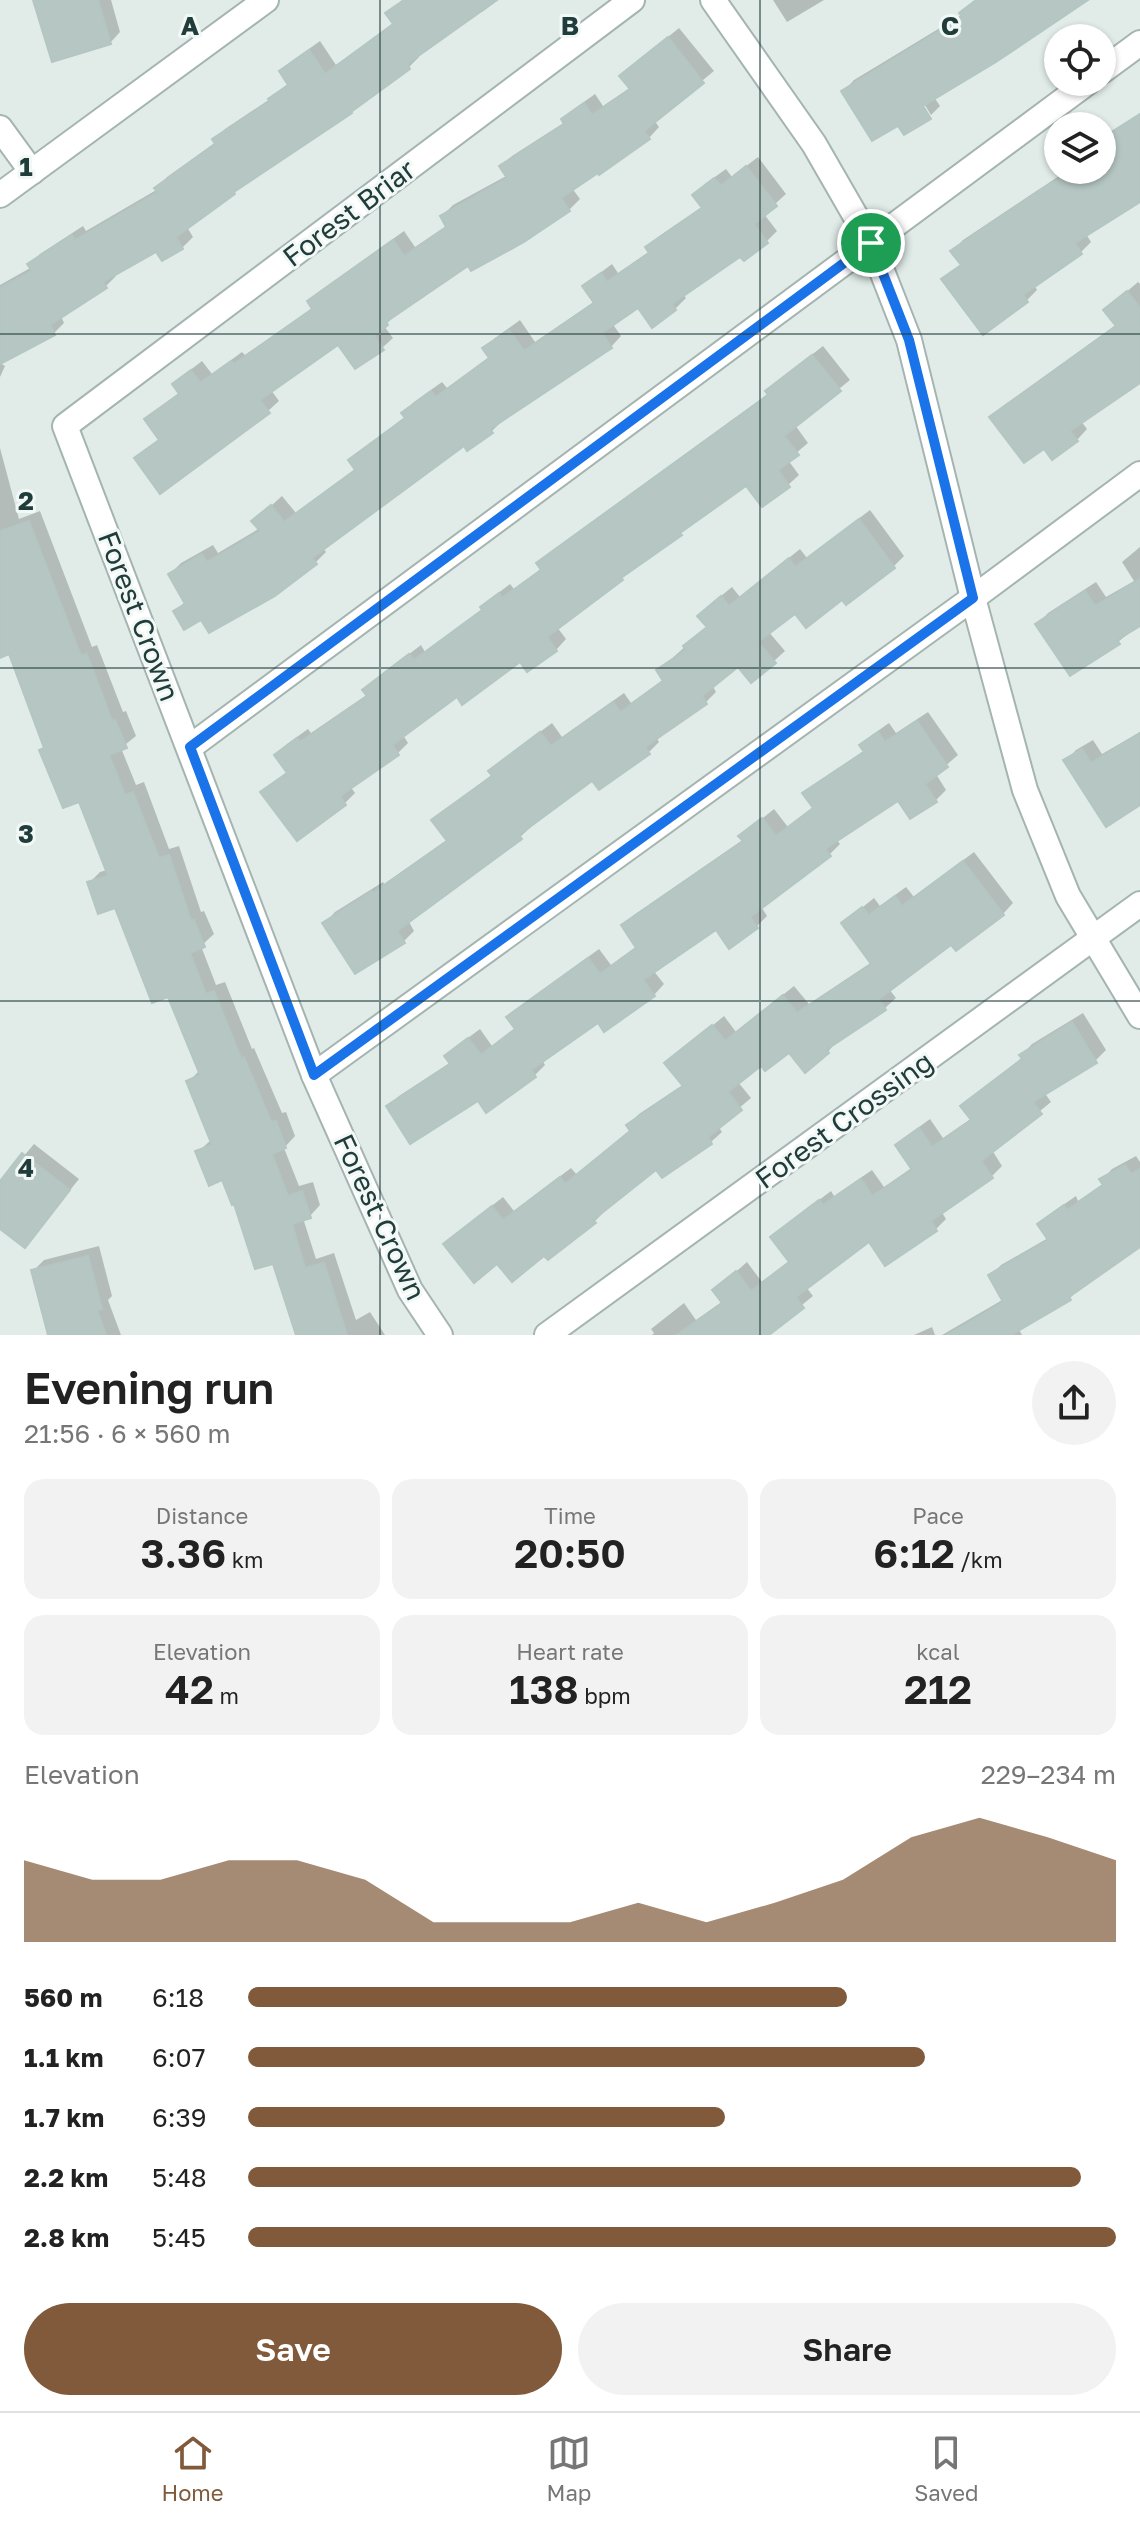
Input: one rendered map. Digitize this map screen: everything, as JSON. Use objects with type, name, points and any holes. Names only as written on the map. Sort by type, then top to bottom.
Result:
[{"type":"street","points":[[0,195],[266,0]]},
{"type":"street","name":"Forest Briar","points":[[65,426],[632,0]]},
{"type":"street","points":[[713,0],[814,144],[871,243],[909,340],[973,598],[1025,790],[1068,896],[1140,1016]]},
{"type":"street","points":[[1116,61],[1140,43]]},
{"type":"street","points":[[190,747],[1069,96]]},
{"type":"street","points":[[0,128],[32,172]]},
{"type":"street","name":"Forest Crown","points":[[65,426],[314,1075],[410,1290],[440,1335]]},
{"type":"street","points":[[314,1075],[1140,474]]},
{"type":"street","name":"Forest Crossing","points":[[547,1335],[1140,904]]},
{"type":"building","points":[[33,0],[98,0],[111,44],[52,62]]},
{"type":"building","points":[[404,0],[497,0],[407,64],[410,69],[352,113],[234,192],[176,237],[183,249],[162,261],[156,252],[103,282],[107,288],[50,325],[55,335],[0,364],[0,288],[32,271],[27,264],[72,235],[75,240],[158,192],[154,188],[215,144],[212,139],[270,101],[268,99],[288,85],[279,71],[309,50],[325,74],[393,24],[385,13]]},
{"type":"building","points":[[976,0],[1088,0],[1052,24],[1044,24],[1044,30],[923,106],[931,119],[904,135],[898,126],[872,141],[841,91],[962,17],[959,13]]},
{"type":"building","points":[[668,37],[704,83],[644,131],[650,139],[561,198],[570,211],[524,242],[471,271],[468,266],[386,322],[388,325],[374,336],[384,350],[355,369],[338,345],[260,400],[270,413],[160,494],[134,458],[159,440],[144,419],[179,394],[172,384],[191,370],[200,383],[231,361],[234,364],[312,309],[307,301],[393,240],[404,256],[446,227],[440,216],[507,178],[499,166],[564,124],[561,119],[584,103],[592,115],[630,89],[619,76]]},
{"type":"building","points":[[1140,114],[1140,202],[1075,243],[1082,254],[1023,295],[1028,302],[983,335],[941,279],[961,265],[950,251],[1050,184],[1116,184],[1116,129]]},
{"type":"building","points":[[746,166],[777,206],[754,224],[768,243],[744,261],[740,257],[672,304],[676,310],[652,328],[638,308],[602,333],[612,348],[490,429],[493,433],[467,451],[464,446],[312,558],[317,564],[275,596],[209,633],[201,620],[184,630],[173,611],[185,604],[168,574],[202,554],[207,562],[260,531],[251,521],[271,505],[284,522],[355,470],[348,460],[405,418],[401,413],[431,391],[436,397],[489,358],[482,348],[509,330],[524,351],[594,303],[582,286],[601,273],[607,282],[649,253],[645,247],[702,208],[692,195],[714,178],[721,186]]},
{"type":"building","points":[[1127,291],[1140,308],[1140,383],[1070,431],[1078,441],[1052,460],[1044,449],[1024,463],[989,417],[1116,326],[1103,310]]},
{"type":"building","points":[[812,355],[841,391],[784,436],[799,455],[778,470],[790,487],[762,507],[746,486],[680,533],[682,535],[621,578],[623,580],[547,637],[557,651],[527,672],[520,662],[462,705],[457,697],[392,745],[399,755],[340,796],[346,805],[297,841],[260,792],[287,773],[274,755],[297,738],[300,742],[367,696],[362,690],[409,654],[414,660],[482,610],[480,607],[499,593],[502,598],[541,570],[536,563],[768,395],[765,391]]},
{"type":"building","points":[[859,519],[895,568],[846,605],[842,600],[806,628],[795,614],[758,642],[776,663],[751,683],[738,667],[702,696],[707,704],[645,747],[650,754],[599,790],[592,781],[519,835],[522,839],[397,931],[405,943],[355,974],[322,923],[373,893],[447,841],[431,820],[492,776],[488,771],[540,732],[551,746],[613,702],[620,712],[663,681],[656,670],[686,650],[683,646],[707,627],[697,616],[721,596],[729,606],[789,558],[795,567]]},
{"type":"building","points":[[29,521],[81,656],[87,654],[112,721],[115,720],[127,748],[109,755],[125,795],[133,792],[159,858],[169,855],[191,921],[194,920],[205,947],[190,953],[206,994],[214,991],[271,1122],[276,1121],[286,1148],[272,1154],[288,1196],[302,1191],[311,1218],[292,1224],[305,1268],[324,1263],[347,1335],[296,1335],[273,1264],[255,1269],[234,1204],[222,1180],[209,1186],[195,1151],[212,1145],[186,1081],[200,1075],[168,997],[152,1003],[115,908],[98,914],[87,882],[108,876],[79,802],[63,808],[39,750],[44,748],[9,654],[0,658],[0,531]]},
{"type":"building","points":[[1140,579],[1140,626],[1117,640],[1120,644],[1070,676],[1035,624],[1085,591],[1095,606]]},
{"type":"building","points":[[917,721],[948,767],[925,784],[937,802],[910,819],[898,801],[825,849],[831,856],[750,917],[758,928],[729,949],[716,930],[643,980],[655,996],[604,1032],[598,1023],[531,1070],[536,1077],[486,1113],[478,1101],[410,1144],[386,1106],[450,1064],[444,1056],[468,1038],[481,1055],[515,1029],[506,1017],[588,958],[600,974],[636,948],[621,925],[743,841],[738,836],[762,818],[776,836],[813,808],[802,793],[864,752],[859,745],[878,732],[885,742]]},
{"type":"building","points":[[1140,733],[1140,805],[1106,827],[1063,760],[1082,749],[1091,763]]},
{"type":"building","points":[[963,861],[1004,915],[956,951],[951,945],[879,999],[886,1010],[826,1050],[829,1053],[805,1073],[789,1053],[765,1071],[761,1066],[728,1092],[742,1110],[708,1137],[712,1144],[662,1178],[656,1170],[548,1260],[544,1256],[512,1282],[497,1264],[474,1283],[443,1244],[492,1206],[503,1220],[560,1177],[565,1184],[630,1131],[626,1125],[683,1086],[664,1063],[712,1025],[725,1041],[783,995],[797,1013],[871,964],[841,923],[862,907],[869,915],[895,896],[902,906]]},
{"type":"building","points":[[1072,1022],[1097,1063],[1033,1102],[1042,1114],[981,1161],[993,1178],[931,1221],[937,1231],[885,1266],[869,1242],[796,1297],[804,1308],[769,1335],[677,1335],[722,1303],[712,1290],[736,1271],[751,1291],[789,1262],[770,1237],[819,1200],[823,1205],[861,1179],[872,1196],[912,1170],[895,1145],[919,1128],[932,1147],[971,1120],[960,1106],[1022,1059],[1019,1055]]},
{"type":"building","points":[[22,1153],[70,1190],[25,1248],[0,1229],[0,1181]]},
{"type":"building","points":[[1125,1165],[1131,1174],[1140,1169],[1140,1247],[1069,1297],[1071,1300],[1011,1335],[947,1335],[1003,1302],[988,1275],[1048,1240],[1037,1224],[1064,1205],[1067,1210],[1103,1185],[1099,1179]]},
{"type":"building","points":[[88,1256],[102,1309],[97,1310],[106,1335],[48,1335],[31,1270]]},
{"type":"route","points":[[871,243],[909,340],[973,598],[314,1075],[190,747],[871,243]]}]
